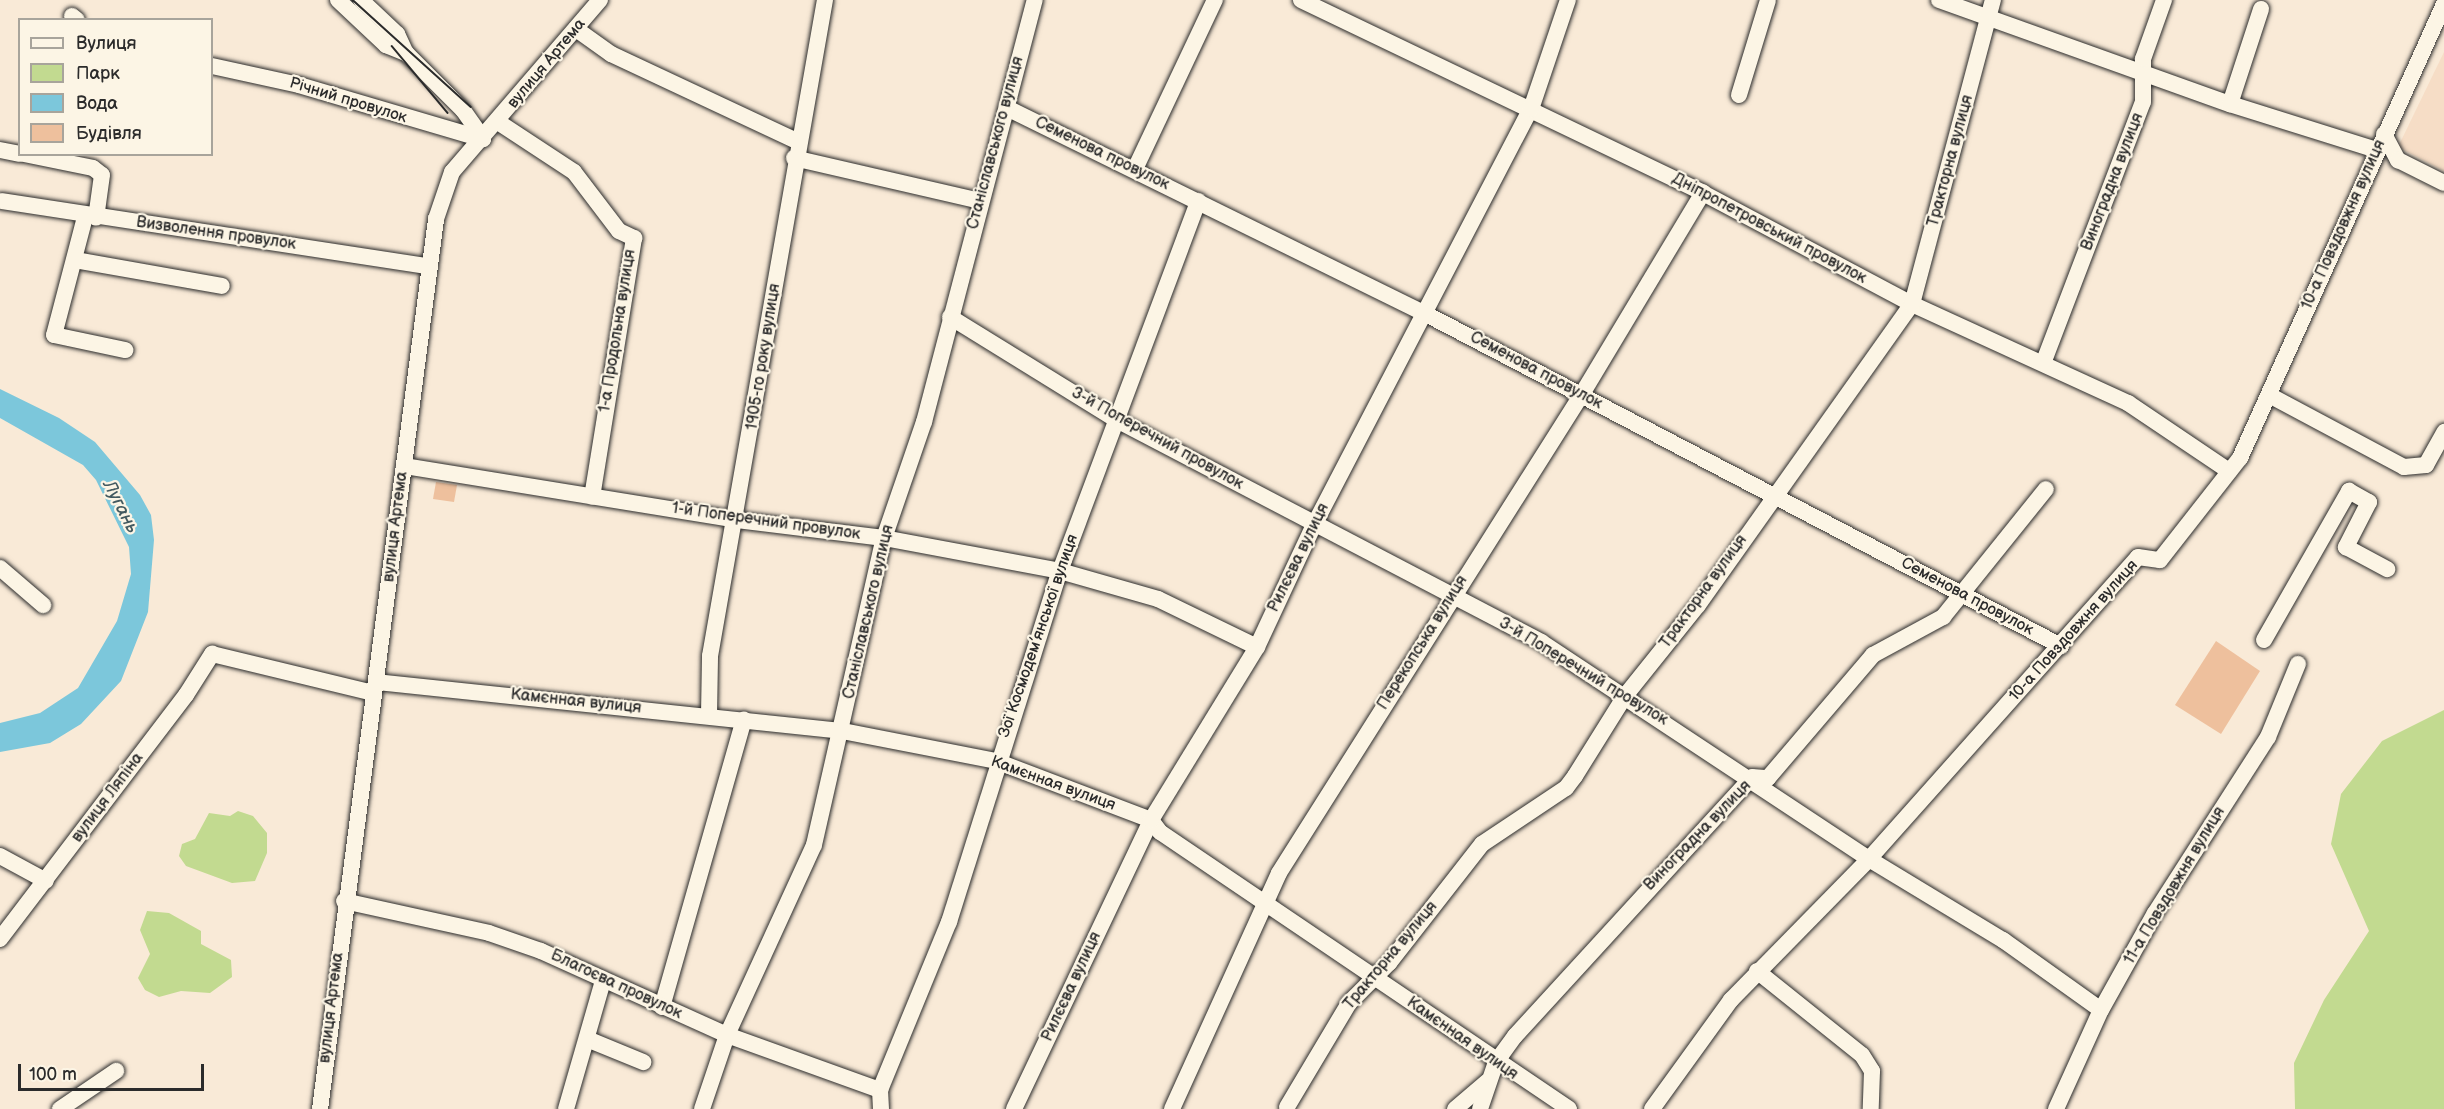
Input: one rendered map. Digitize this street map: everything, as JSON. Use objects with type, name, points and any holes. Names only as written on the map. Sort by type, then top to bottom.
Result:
[{"type":"street","points":[[338,0],[386,45],[406,53]]},
{"type":"street","points":[[361,0],[397,34],[406,53],[463,110],[483,139]]},
{"type":"street","name":"вулиця Артема","points":[[320,1109],[344,901],[436,219],[452,172],[498,122],[600,0]]},
{"type":"street","name":"1905-го року вулиця","points":[[709,715],[710,656],[737,520],[789,216],[796,150],[825,0]]},
{"type":"street","name":"Станіславського вулиця","points":[[702,1109],[727,1035],[814,845],[842,731],[884,538],[924,422],[980,201],[1035,0]]},
{"type":"street","points":[[1135,169],[1215,0]]},
{"type":"street","name":"Дніпропетровський провулок","points":[[1301,0],[1703,193],[1912,304],[2044,362],[2128,403],[2229,471]]},
{"type":"street","name":"Рилєєва вулиця","points":[[1014,1109],[1151,820],[1257,647],[1314,525],[1531,109],[1568,0]]},
{"type":"street","points":[[1739,95],[1768,0]]},
{"type":"street","points":[[1939,0],[1992,8],[2230,104],[2380,142],[2398,160],[2444,183]]},
{"type":"street","name":"Виноградна вулиця","points":[[2044,362],[2144,102],[2143,59],[2164,0]]},
{"type":"street","name":"10-а Повздовжня вулиця","points":[[1652,1109],[1757,971],[1869,859],[2138,557],[2160,560],[2240,458],[2380,142],[2444,4]]},
{"type":"street","name":"Тракторна вулиця","points":[[1287,1107],[1349,1003],[1375,979],[1482,844],[1566,788],[1625,696],[1698,605],[1771,498],[1859,385],[1912,304],[1992,8]]},
{"type":"street","points":[[2230,104],[2260,9]]},
{"type":"street","points":[[576,29],[611,54],[796,150],[980,201]]},
{"type":"street","name":"Річний провулок","points":[[213,66],[299,85],[483,139]]},
{"type":"street","name":"Семенова провулок","points":[[1006,108],[1135,169],[1424,313],[1582,394],[1771,498],[2061,646]]},
{"type":"street","name":"1-а Продольна вулиця","points":[[498,122],[574,172],[619,231],[634,238],[592,497]]},
{"type":"street","points":[[0,150],[18,154]]},
{"type":"street","points":[[34,156],[93,168],[102,175],[54,335],[125,350]]},
{"type":"street","name":"Перекопська вулиця","points":[[1172,1109],[1279,873],[1582,394],[1703,193]]},
{"type":"street","name":"Визволення провулок","points":[[2,201],[91,217],[429,266]]},
{"type":"street","name":"Зої Космодем’янської вулиця","points":[[881,1109],[880,1090],[949,922],[996,761],[1060,571],[1115,418],[1152,332],[1198,201]]},
{"type":"street","points":[[75,260],[222,286]]},
{"type":"street","name":"3-й Поперечний провулок","points":[[950,317],[1115,418],[1314,525],[1541,642],[1752,777],[1869,859],[2003,940],[2101,1010]]},
{"type":"street","points":[[2269,395],[2404,467],[2426,465],[2444,432]]},
{"type":"street","name":"1-й Поперечний провулок","points":[[404,466],[737,520],[884,538],[1060,571],[1158,599],[1257,647]]},
{"type":"street","name":"Виноградна вулиця","points":[[1480,1109],[1496,1062],[1572,972],[1752,777],[1768,778],[1873,655],[1922,631],[1964,596],[2046,489]]},
{"type":"street","points":[[2264,640],[2349,491],[2369,502],[2346,547],[2387,569]]},
{"type":"street","points":[[0,568],[43,605]]},
{"type":"street","name":"Камєнная вулиця","points":[[212,654],[372,689],[744,719],[842,731],[996,761],[1151,820],[1160,832],[1496,1062],[1569,1109]]},
{"type":"street","name":"вулиця Ляпіна","points":[[0,939],[46,881],[212,654]]},
{"type":"street","name":"11-а Повздовжня вулиця","points":[[2056,1109],[2101,1010],[2156,914],[2268,737],[2298,664]]},
{"type":"street","points":[[662,1007],[744,719]]},
{"type":"street","points":[[0,856],[46,881]]},
{"type":"street","name":"Благоєва провулок","points":[[344,901],[489,933],[541,951],[603,981],[727,1035],[880,1090]]},
{"type":"street","points":[[1757,971],[1862,1055],[1872,1071],[1871,1109]]},
{"type":"street","points":[[566,1109],[603,981]]},
{"type":"street","points":[[587,1039],[643,1062]]},
{"type":"street","points":[[60,1109],[116,1071]]},
{"type":"street","points":[[1455,1109],[1491,1078]]},
{"type":"shaded area","points":[[2444,52],[2444,171],[2398,147]]},
{"type":"green space","points":[[2444,710],[2444,1109],[2295,1109],[2294,1063],[2324,1000],[2369,931],[2331,844],[2341,794],[2382,741]]},
{"type":"green space","points":[[238,811],[253,816],[267,833],[267,853],[255,881],[232,883],[186,866],[179,856],[182,844],[195,839],[209,813],[230,816]]},
{"type":"green space","points":[[147,911],[169,913],[201,931],[201,944],[231,960],[232,977],[210,993],[181,991],[159,997],[145,990],[138,978],[150,954],[140,930]]},
{"type":"water","name":"Лугань","points":[[0,389],[59,418],[95,442],[140,495],[151,515],[154,540],[148,612],[121,681],[81,724],[50,743],[0,752],[0,723],[40,713],[78,688],[117,621],[131,574],[129,547],[96,480],[83,465],[0,418]]},
{"type":"building","points":[[436,482],[457,485],[454,502],[433,499]]},
{"type":"building","points":[[2216,641],[2260,671],[2221,734],[2175,705]]},
{"type":"tram line","points":[[353,0],[471,107]]},
{"type":"tram line","points":[[392,46],[448,113]]}]
